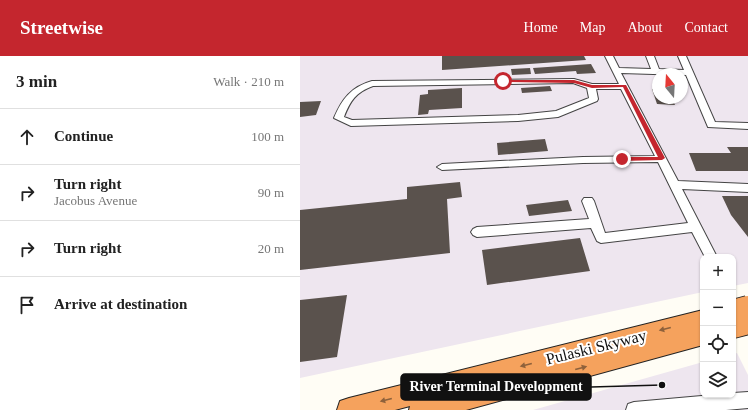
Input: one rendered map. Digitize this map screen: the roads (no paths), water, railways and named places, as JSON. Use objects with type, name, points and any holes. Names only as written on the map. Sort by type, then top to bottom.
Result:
[{"type":"highway","points":[[736,310],[748,308]]},
{"type":"highway","name":"Pulaski Skyway","points":[[349,410],[700,320]]},
{"type":"highway","points":[[736,326],[748,323]]},
{"type":"highway","name":"Pulaski Skyway","points":[[421,410],[700,336]]},
{"type":"street","points":[[610,56],[710,254]]},
{"type":"street","points":[[650,56],[654,68]]},
{"type":"street","points":[[682,56],[712,125],[748,126]]},
{"type":"street","points":[[617,70],[652,72]]},
{"type":"street","points":[[592,87],[594,100],[558,114],[518,118],[351,123],[339,118],[347,98],[357,89],[372,84],[574,81],[592,87],[624,86]]},
{"type":"street","points":[[442,167],[583,160],[662,158]]},
{"type":"street","points":[[675,185],[748,188]]},
{"type":"street","points":[[588,201],[601,238],[696,227]]},
{"type":"street","points":[[477,232],[596,223]]},
{"type":"street","points":[[736,308],[748,334]]},
{"type":"street","points":[[634,410],[745,403]]},
{"type":"place","name":"River Terminal Development","points":[[662,385]]}]
